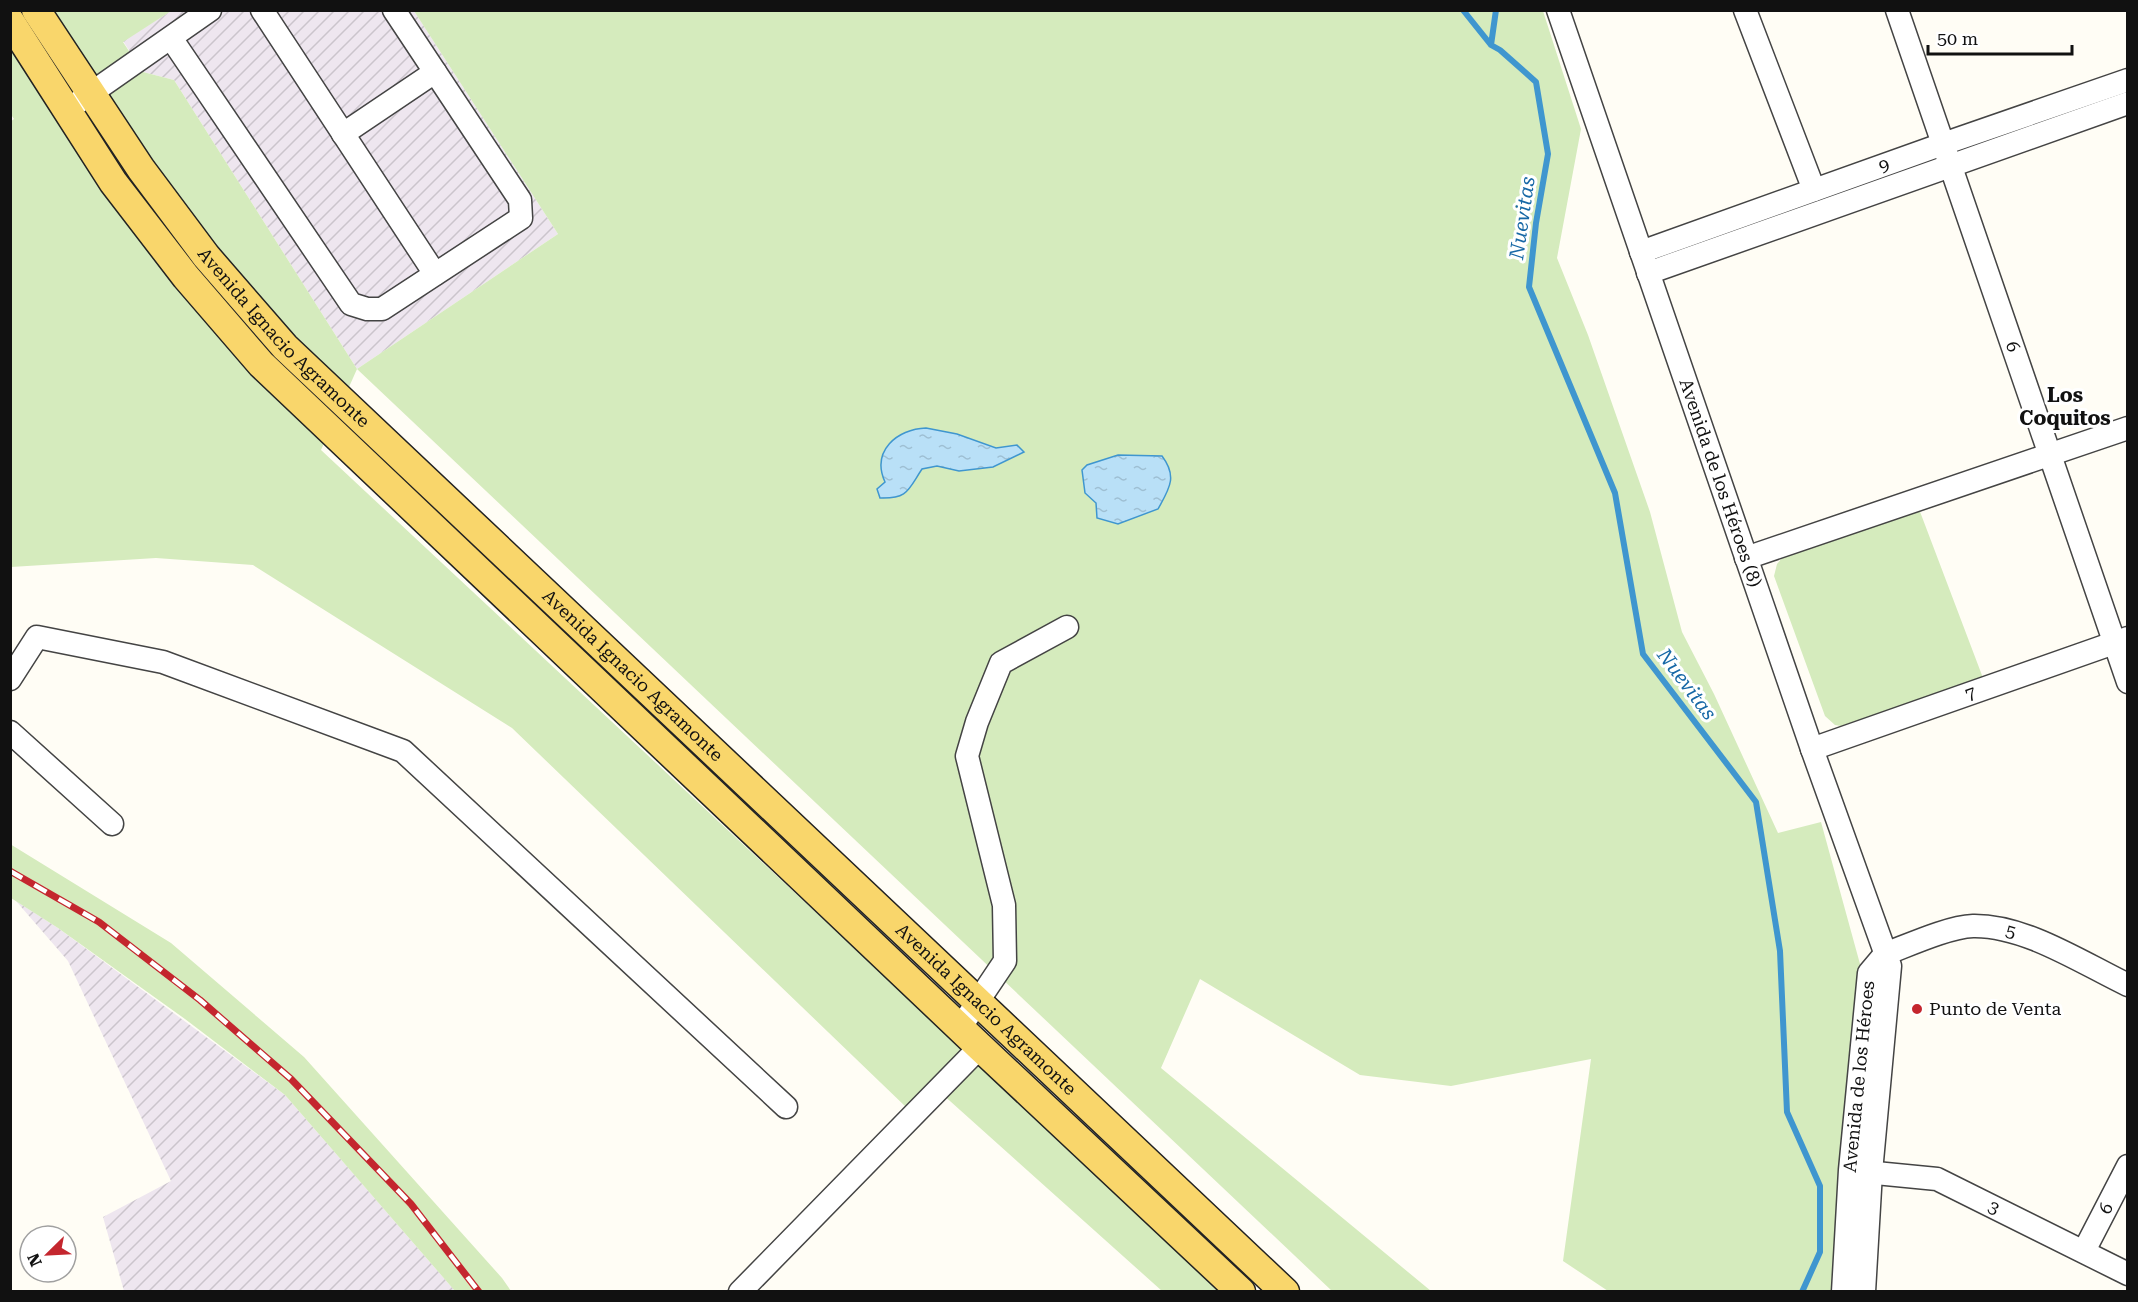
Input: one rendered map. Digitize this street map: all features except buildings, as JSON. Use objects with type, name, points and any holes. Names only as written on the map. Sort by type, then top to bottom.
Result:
[{"type":"main road","name":"Avenida Ignacio Agramonte","points":[[36,10],[141,169],[206,256],[285,347],[1285,1292]]},
{"type":"main road","name":"Avenida Ignacio Agramonte","points":[[10,21],[113,182],[186,277],[261,364],[1241,1292]]},
{"type":"street","points":[[67,110],[210,10]]},
{"type":"street","points":[[262,10],[435,274]]},
{"type":"street","points":[[171,38],[351,304],[367,309],[382,309],[521,218],[522,212],[520,200],[394,10]]},
{"type":"street","name":"Avenida de los Héroes (8)","points":[[1558,10],[1812,749],[1885,954]]},
{"type":"street","points":[[1744,10],[1814,190]]},
{"type":"street","name":"6","points":[[1897,10],[2049,455],[2121,640],[2127,682]]},
{"type":"street","points":[[343,134],[435,72]]},
{"type":"street","name":"9","points":[[1645,263],[1814,190],[2127,80]]},
{"type":"street","name":"9","points":[[1645,263],[1950,165],[2127,103]]},
{"type":"street","points":[[1746,558],[2127,428]]},
{"type":"street","points":[[740,1292],[970,1037],[977,1001],[1005,961],[1004,905],[967,756],[977,722],[1001,663],[1067,627]]},
{"type":"street","points":[[10,679],[37,637],[163,662],[403,751],[786,1107]]},
{"type":"street","name":"7","points":[[1812,749],[2121,640]]},
{"type":"street","points":[[10,732],[112,824]]},
{"type":"street","name":"5","points":[[1885,954],[1952,930],[1971,926],[1995,927],[2036,940],[2127,985]]},
{"type":"street","name":"Avenida de los Héroes","points":[[1864,1292],[1860,1171],[1869,973],[1885,954]]},
{"type":"street","name":"6","points":[[2084,1251],[2127,1166]]},
{"type":"street","name":"Avenida de los Héroes","points":[[1843,1292],[1860,1171]]},
{"type":"street","name":"3","points":[[1860,1171],[1937,1179],[2127,1274]]},
{"type":"shaded area","points":[[171,11],[414,11],[558,234],[357,369],[174,80],[143,72],[123,41]]},
{"type":"shaded area","points":[[16,901],[58,928],[285,1095],[455,1291],[124,1291],[103,1217],[171,1181],[68,961]]},
{"type":"green space","points":[[11,11],[171,11],[123,42],[143,72],[174,80],[357,369],[321,450],[1221,1291],[1162,1291],[931,1084],[907,1108],[512,728],[253,565],[156,558],[11,567],[10,122],[14,119],[10,113]]},
{"type":"green space","points":[[414,11],[1543,11],[1581,129],[1557,258],[1588,335],[1650,512],[1682,632],[1714,694],[1778,833],[1821,822],[1860,964],[1834,1265],[1835,1291],[1608,1291],[1563,1261],[1591,1059],[1451,1086],[1360,1075],[1200,979],[1161,1068],[1431,1291],[1332,1291],[357,369],[558,234]]},
{"type":"green space","points":[[1919,509],[1983,678],[1841,726],[1835,725],[1825,716],[1774,576],[1777,564],[1782,558]]},
{"type":"green space","points":[[10,844],[171,943],[304,1057],[502,1278],[511,1291],[455,1291],[285,1095],[185,1019],[58,928],[11,898]]},
{"type":"water","points":[[926,428],[957,434],[996,448],[1017,445],[1024,452],[993,467],[959,471],[937,466],[922,469],[910,488],[902,495],[880,498],[877,489],[885,482],[881,461],[889,444],[905,432]]},
{"type":"water","points":[[1118,455],[1162,456],[1170,470],[1171,477],[1158,509],[1118,524],[1097,518],[1096,503],[1085,493],[1082,470],[1087,465]]},
{"type":"waterway","name":"Nuevitas","points":[[1463,10],[1491,45],[1500,50],[1536,82],[1548,154],[1536,223],[1529,287],[1615,493],[1643,654],[1756,802],[1780,951],[1787,1112],[1820,1186],[1820,1252],[1802,1292]]},
{"type":"waterway","points":[[1491,45],[1496,10]]},
{"type":"railway","points":[[10,871],[99,922],[200,1000],[291,1079],[411,1204],[479,1292]]},
{"type":"place","name":"Punto de Venta","points":[[1917,1009]]},
{"type":"district","name":"Los Coquitos","points":[[2065,406]]}]
